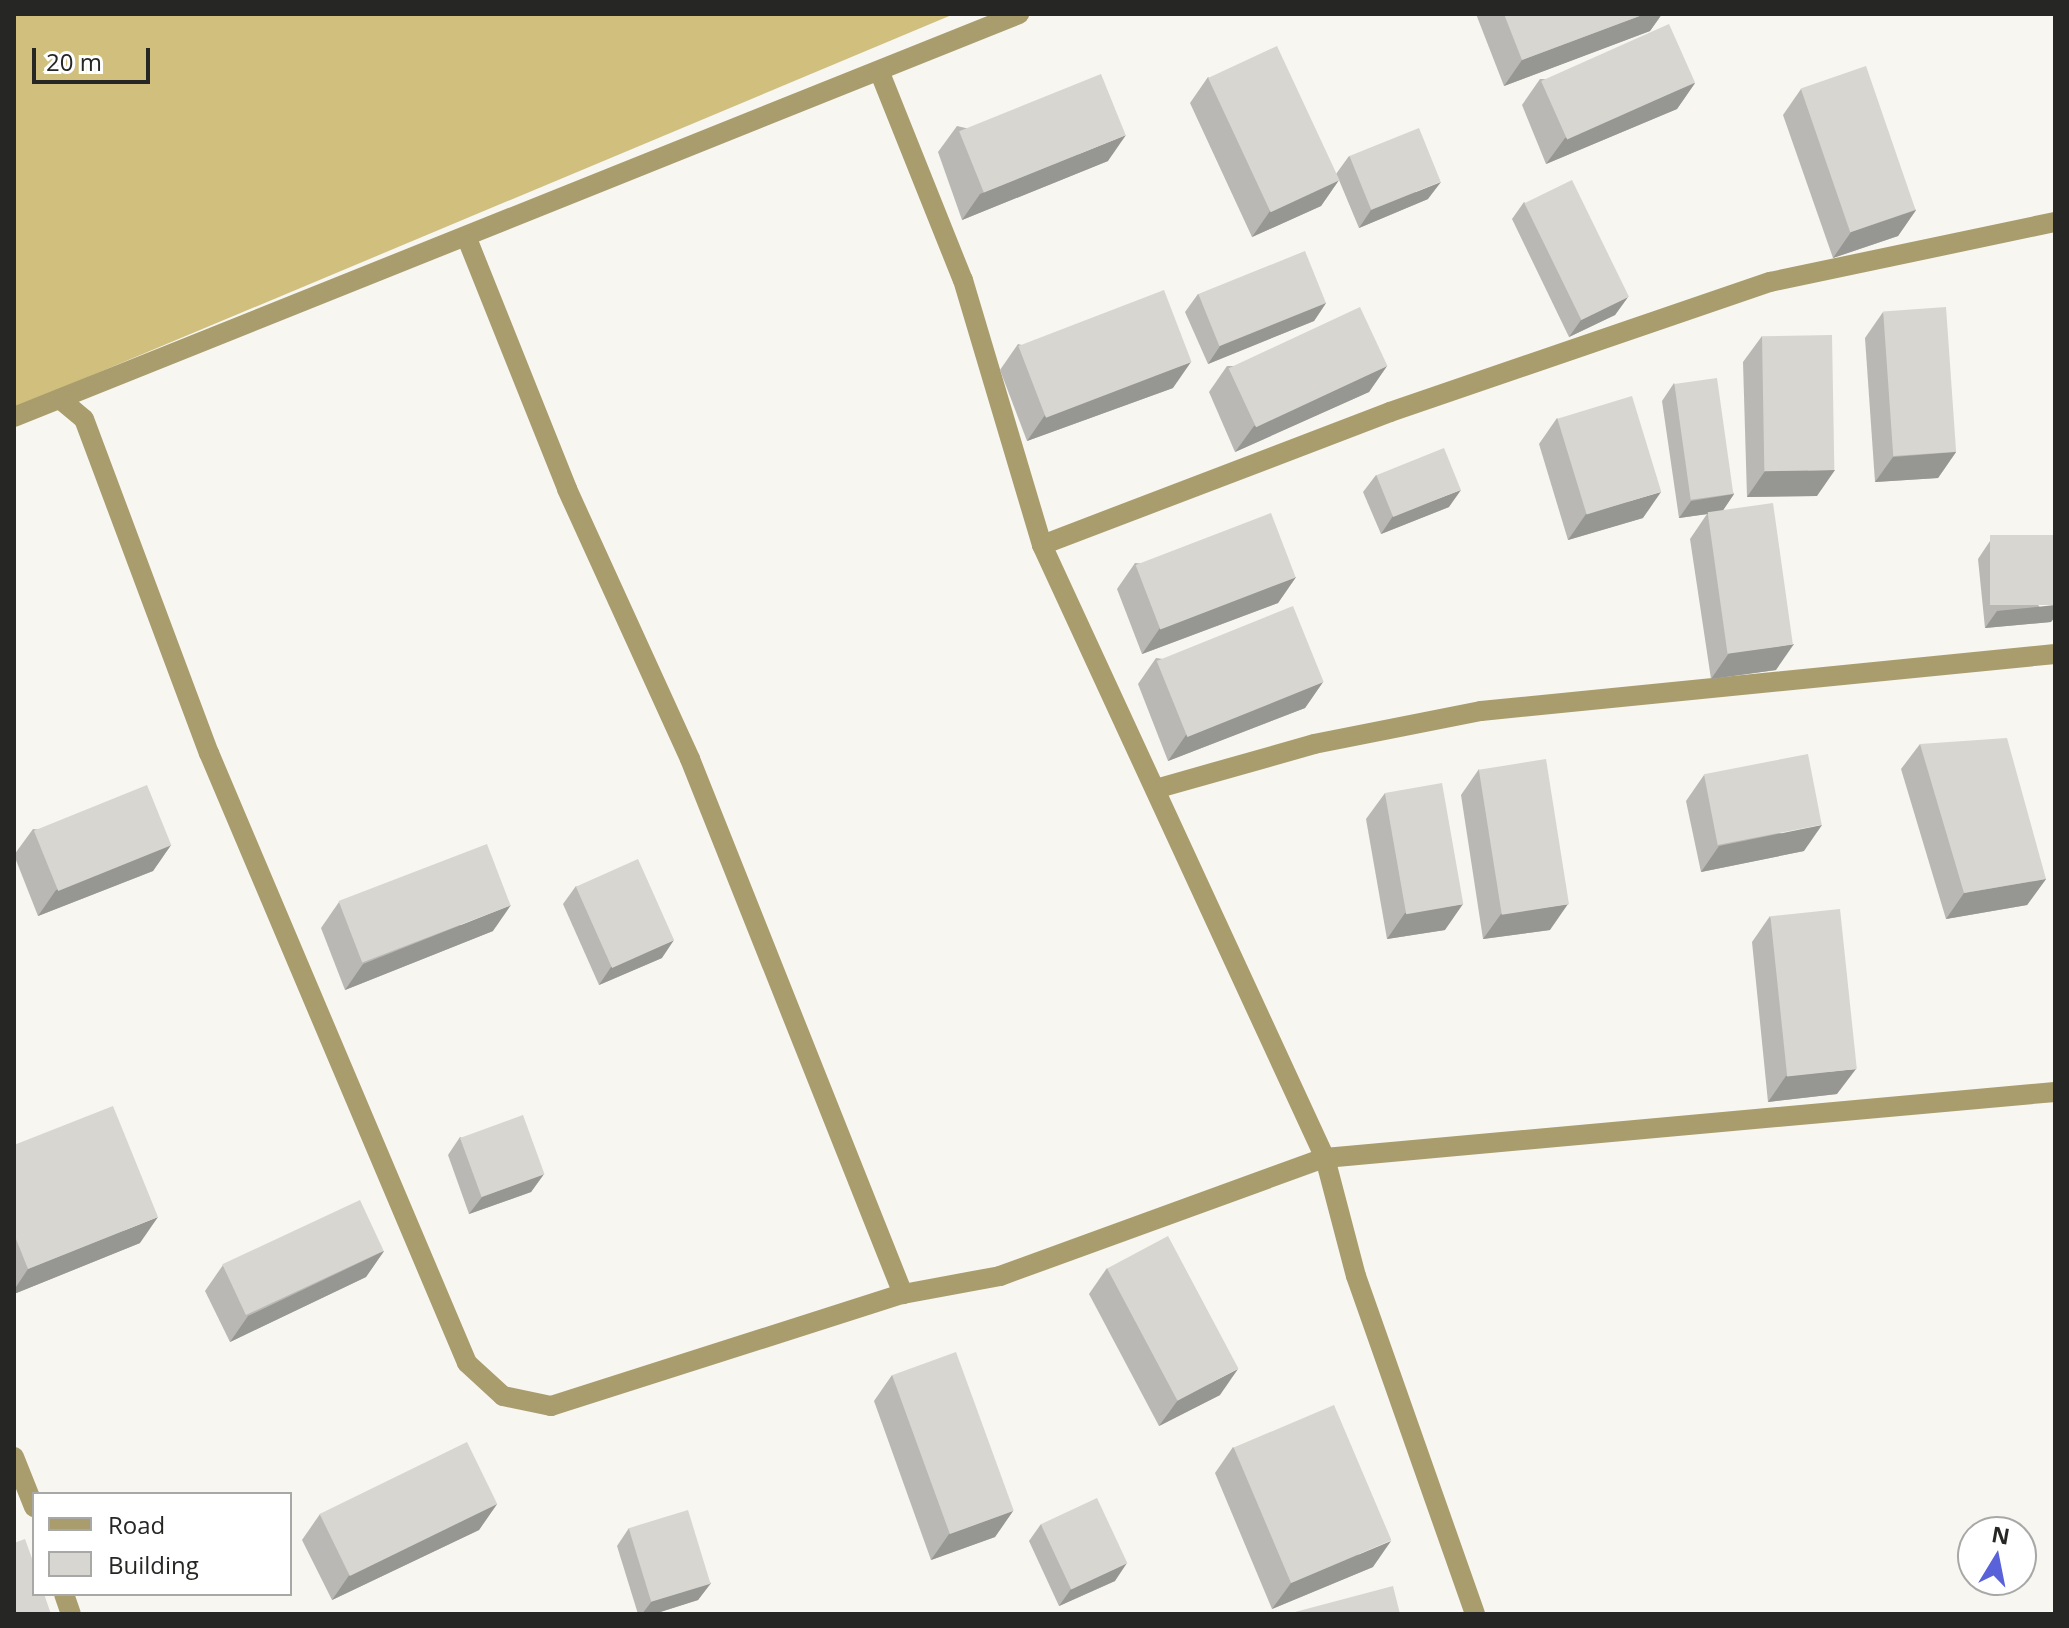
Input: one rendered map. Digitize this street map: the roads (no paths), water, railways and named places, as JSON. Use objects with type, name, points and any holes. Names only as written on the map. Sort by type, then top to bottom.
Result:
[{"type":"street","points":[[14,417],[468,241],[1019,14]]},
{"type":"street","points":[[880,73],[963,280],[1042,545],[1159,788],[1325,1158],[1356,1276],[1475,1614]]},
{"type":"street","points":[[1042,545],[1390,412],[1770,282],[2055,222]]},
{"type":"street","points":[[468,241],[567,489],[690,759],[903,1294]]},
{"type":"street","points":[[60,399],[84,419],[209,753],[467,1363],[503,1396],[551,1406],[903,1294],[1000,1276],[1325,1158],[2055,1092]]},
{"type":"street","points":[[1159,788],[1314,744],[1481,711],[2055,654]]},
{"type":"street","points":[[14,1457],[32,1502]]}]
